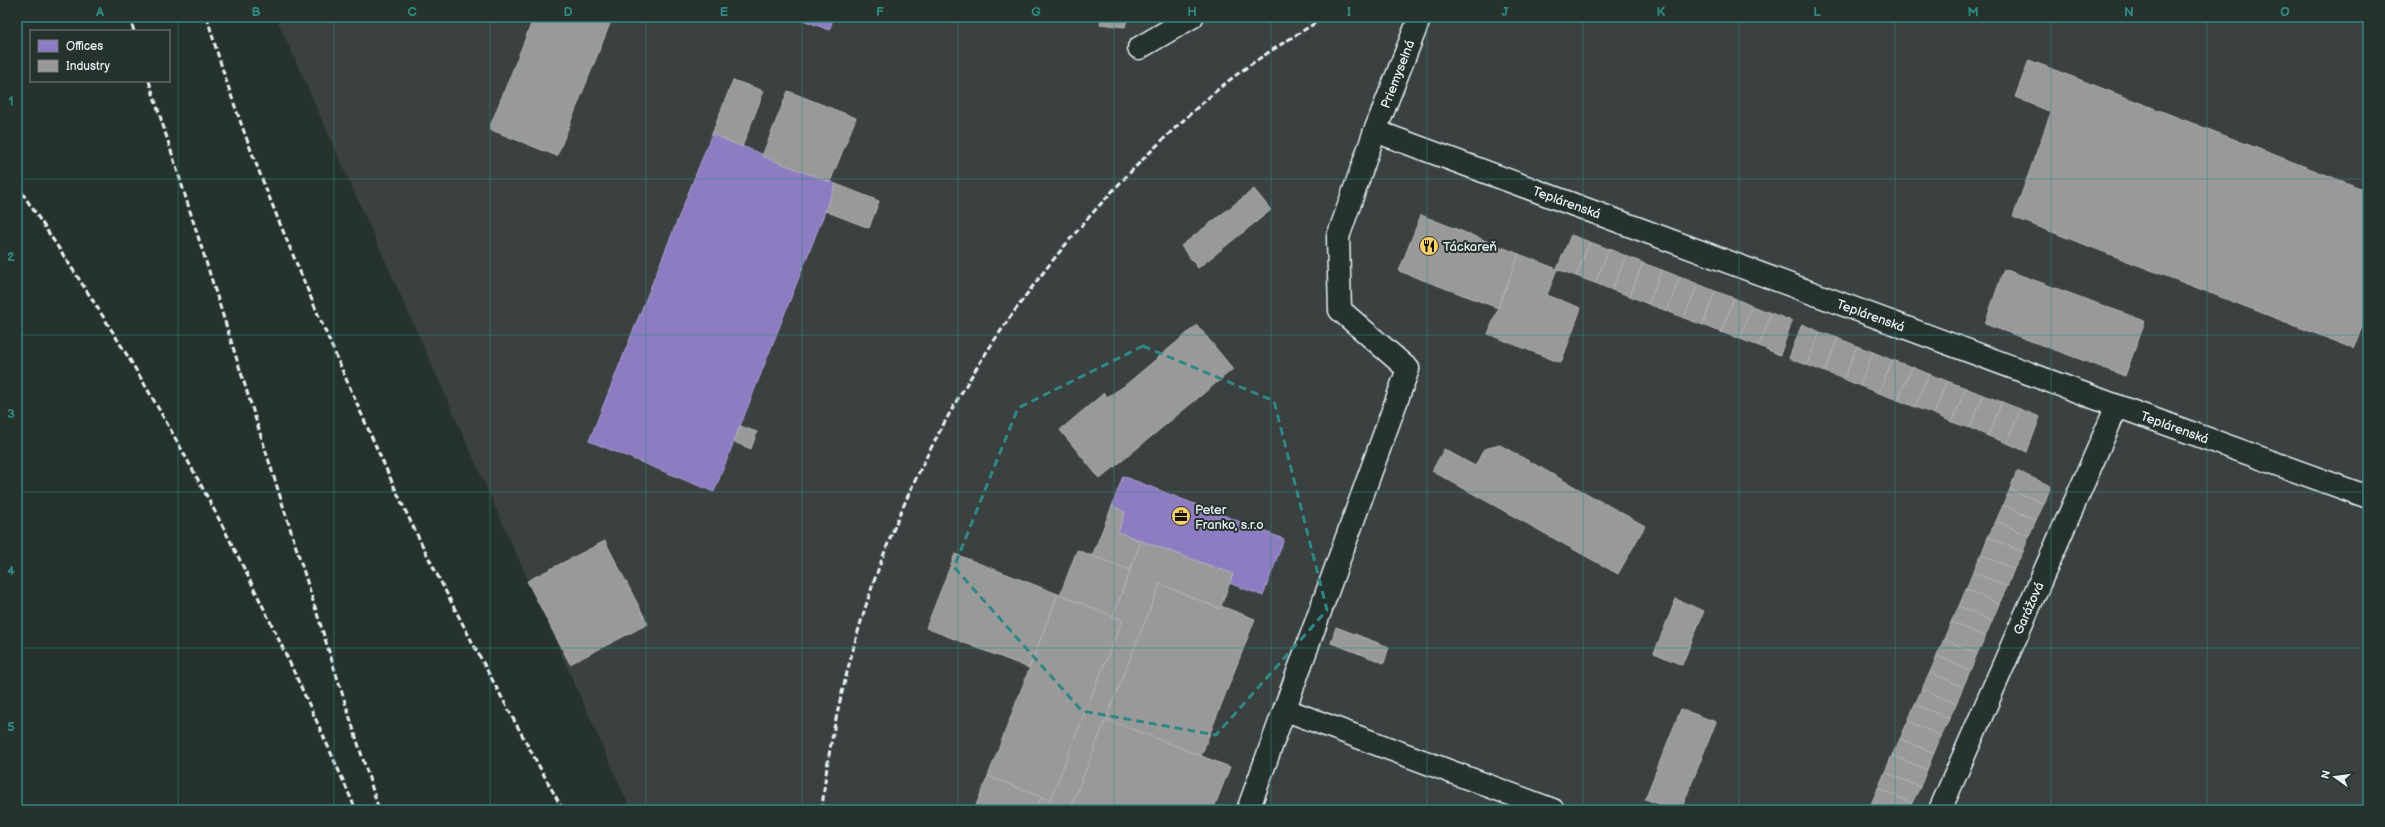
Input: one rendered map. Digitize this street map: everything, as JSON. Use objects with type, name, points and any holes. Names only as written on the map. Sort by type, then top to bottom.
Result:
[{"type":"street","points":[[1139,48],[1192,17]]},
{"type":"street","name":"Priemyselná","points":[[1286,710],[1408,369],[1340,310],[1338,237],[1375,131],[1420,17]]},
{"type":"street","name":"Teplárenská","points":[[1375,131],[2117,406],[2368,496]]},
{"type":"street","name":"Garážová","points":[[1940,810],[2117,406]]},
{"type":"street","points":[[1248,810],[1286,710],[1553,810]]},
{"type":"highlighted area","points":[[1143,346],[1274,401],[1327,610],[1216,735],[1082,711],[954,567],[1018,408]]},
{"type":"shaded area","points":[[276,17],[2368,17],[2368,810],[631,810]]},
{"type":"building: Offices","points":[[795,17],[834,17],[829,30]]},
{"type":"building: Offices","points":[[712,134],[836,184],[714,492],[589,441]]},
{"type":"building: Offices","points":[[1123,476],[1284,539],[1263,596],[1229,583],[1233,574],[1118,532],[1125,512],[1112,506]]},
{"type":"building: Industry","points":[[534,17],[601,17],[611,21],[557,156],[489,129]]},
{"type":"building: Industry","points":[[1102,17],[1128,17],[1125,27],[1100,24]]},
{"type":"building: Industry","points":[[2029,60],[2368,191],[2368,314],[2353,348],[2013,217],[2051,112],[2015,97]]},
{"type":"building: Industry","points":[[733,80],[764,91],[742,147],[712,134]]},
{"type":"building: Industry","points":[[788,91],[856,118],[830,182],[762,156]]},
{"type":"building: Industry","points":[[836,184],[879,201],[869,228],[825,211]]},
{"type":"building: Industry","points":[[1254,189],[1271,210],[1198,268],[1181,246]]},
{"type":"building: Industry","points":[[1421,215],[1519,254],[1498,308],[1399,271]]},
{"type":"building: Industry","points":[[1571,235],[1590,242],[1576,276],[1557,269]]},
{"type":"building: Industry","points":[[1590,242],[1609,249],[1595,283],[1576,276]]},
{"type":"building: Industry","points":[[1609,249],[1626,256],[1612,290],[1595,283]]},
{"type":"building: Industry","points":[[1519,254],[1557,269],[1547,295],[1581,308],[1561,363],[1488,334]]},
{"type":"building: Industry","points":[[1626,256],[1643,263],[1630,296],[1612,290]]},
{"type":"building: Industry","points":[[1643,263],[1662,270],[1648,304],[1630,296]]},
{"type":"building: Industry","points":[[2004,269],[2145,321],[2125,376],[1985,324]]},
{"type":"building: Industry","points":[[1662,270],[1680,277],[1667,311],[1648,304]]},
{"type":"building: Industry","points":[[1680,277],[1698,284],[1684,318],[1667,311]]},
{"type":"building: Industry","points":[[1698,284],[1715,291],[1703,325],[1684,318]]},
{"type":"building: Industry","points":[[1715,291],[1734,298],[1721,332],[1703,325]]},
{"type":"building: Industry","points":[[1734,298],[1752,306],[1740,339],[1721,332]]},
{"type":"building: Industry","points":[[1752,306],[1771,313],[1759,346],[1740,339]]},
{"type":"building: Industry","points":[[1771,313],[1792,321],[1780,355],[1759,346]]},
{"type":"building: Industry","points":[[1802,324],[1820,332],[1807,365],[1789,358]]},
{"type":"building: Industry","points":[[1197,325],[1233,369],[1100,479],[1060,430],[1104,393],[1107,397],[1123,387]]},
{"type":"building: Industry","points":[[1820,332],[1838,338],[1825,372],[1807,365]]},
{"type":"building: Industry","points":[[1838,338],[1857,346],[1844,379],[1825,372]]},
{"type":"building: Industry","points":[[1857,346],[1873,352],[1860,386],[1844,379]]},
{"type":"building: Industry","points":[[1873,352],[1892,360],[1879,393],[1860,386]]},
{"type":"building: Industry","points":[[1892,360],[1912,367],[1898,400],[1879,393]]},
{"type":"building: Industry","points":[[1912,367],[1929,374],[1915,407],[1898,400]]},
{"type":"building: Industry","points":[[1929,374],[1947,381],[1934,414],[1915,407]]},
{"type":"building: Industry","points":[[1947,381],[1966,388],[1952,422],[1934,414]]},
{"type":"building: Industry","points":[[1966,388],[1983,395],[1970,428],[1952,422]]},
{"type":"building: Industry","points":[[1983,395],[2002,402],[1988,436],[1970,428]]},
{"type":"building: Industry","points":[[2002,402],[2020,409],[2007,443],[1988,436]]},
{"type":"building: Industry","points":[[2020,409],[2040,417],[2027,452],[2007,443]]},
{"type":"building: Industry","points":[[740,426],[757,432],[751,449],[734,442]]},
{"type":"building: Industry","points":[[1500,445],[1645,526],[1618,574],[1432,471],[1444,449],[1475,466],[1484,449]]},
{"type":"building: Industry","points":[[2017,471],[2051,486],[2044,504],[2010,489]]},
{"type":"building: Industry","points":[[2010,489],[2044,504],[2036,520],[2003,505]]},
{"type":"building: Industry","points":[[2003,505],[2036,520],[2029,536],[1996,521]]},
{"type":"building: Industry","points":[[1112,506],[1125,512],[1118,532],[1141,541],[1130,570],[1092,556]]},
{"type":"building: Industry","points":[[1996,521],[2029,536],[2023,552],[1988,537]]},
{"type":"building: Industry","points":[[1988,537],[2023,552],[2014,569],[1981,555]]},
{"type":"building: Industry","points":[[605,541],[648,624],[570,664],[527,581]]},
{"type":"building: Industry","points":[[1141,541],[1233,574],[1220,609],[1160,584],[1070,810],[1036,810],[1041,797],[1050,800],[1122,620],[1113,616]]},
{"type":"building: Industry","points":[[1077,550],[1130,570],[1113,616],[1060,595]]},
{"type":"building: Industry","points":[[955,554],[1058,594],[1029,668],[926,628]]},
{"type":"building: Industry","points":[[1981,555],[2014,569],[2007,587],[1973,572]]},
{"type":"building: Industry","points":[[1973,572],[2007,587],[1999,604],[1966,589]]},
{"type":"building: Industry","points":[[1160,584],[1220,609],[1221,606],[1255,619],[1201,756],[1106,719]]},
{"type":"building: Industry","points":[[1966,589],[1999,604],[1992,621],[1959,606]]},
{"type":"building: Industry","points":[[1058,594],[1122,620],[1050,800],[988,776]]},
{"type":"building: Industry","points":[[1676,599],[1704,611],[1682,665],[1654,653]]},
{"type":"building: Industry","points":[[1959,606],[1992,621],[1985,637],[1951,622]]},
{"type":"building: Industry","points":[[1951,622],[1985,637],[1977,654],[1944,639]]},
{"type":"building: Industry","points":[[1336,627],[1389,647],[1384,663],[1331,643]]},
{"type":"building: Industry","points":[[1944,639],[1977,654],[1970,671],[1937,656]]},
{"type":"building: Industry","points":[[1937,656],[1970,671],[1963,687],[1930,672]]},
{"type":"building: Industry","points":[[1930,672],[1963,687],[1956,704],[1922,689]]},
{"type":"building: Industry","points":[[1922,689],[1956,704],[1949,719],[1915,704]]},
{"type":"building: Industry","points":[[1915,704],[1949,719],[1941,736],[1908,721]]},
{"type":"building: Industry","points":[[1681,709],[1716,722],[1681,810],[1675,810],[1645,799]]},
{"type":"building: Industry","points":[[1106,719],[1230,767],[1213,810],[1070,810]]},
{"type":"building: Industry","points":[[1908,721],[1941,736],[1934,753],[1900,739]]},
{"type":"building: Industry","points":[[1900,739],[1934,753],[1927,770],[1892,755]]},
{"type":"building: Industry","points":[[1892,755],[1927,770],[1920,787],[1885,772]]},
{"type":"building: Industry","points":[[1885,772],[1920,787],[1912,803],[1878,788]]},
{"type":"building: Industry","points":[[988,776],[1041,797],[1036,810],[974,810]]},
{"type":"building: Industry","points":[[1878,788],[1912,803],[1909,810],[1884,810],[1871,804]]},
{"type":"building: Industry","points":[[1871,804],[1884,810],[1869,810]]},
{"type":"railway","points":[[129,17],[134,30]]},
{"type":"railway","points":[[207,17],[230,92],[257,166],[286,239],[372,437],[406,512],[444,587],[563,810]]},
{"type":"railway","points":[[822,810],[829,754],[841,698],[850,661],[875,578],[907,498],[945,421],[989,348],[1039,279],[1093,212],[1152,150],[1216,91],[1242,71],[1269,52],[1325,17]]},
{"type":"railway","points":[[149,82],[379,810]]},
{"type":"railway","points":[[17,185],[124,350],[185,455],[262,605],[356,810]]},
{"type":"place","name":"Táckareň","points":[[1429,246]]},
{"type":"place","name":"Peter Franko, s.r.o","points":[[1181,516]]}]
